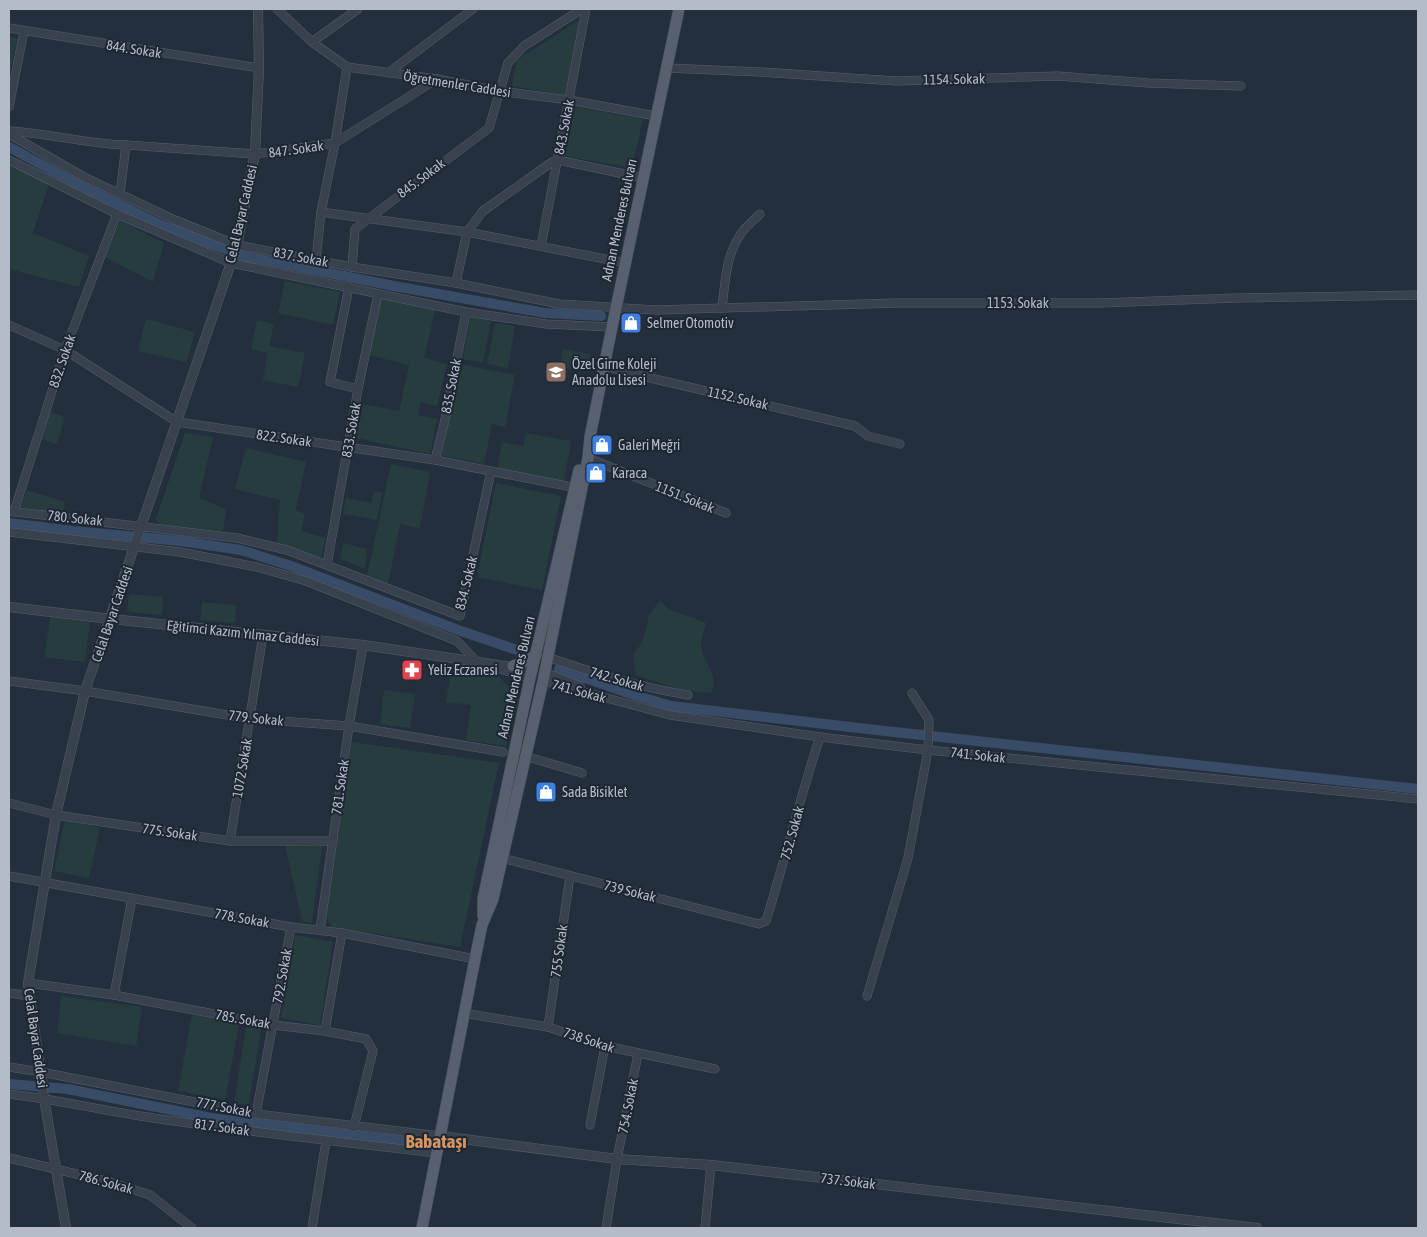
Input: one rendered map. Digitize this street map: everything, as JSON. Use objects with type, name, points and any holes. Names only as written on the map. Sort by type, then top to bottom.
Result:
[{"type":"main road","name":"Adnan Menderes Bulvarı","points":[[422,1228],[463,1013],[482,926],[483,899],[531,674],[541,656],[590,437],[679,9]]},
{"type":"main road","name":"Adnan Menderes Bulvarı","points":[[578,488],[588,458],[590,437]]},
{"type":"main road","name":"Adnan Menderes Bulvarı","points":[[482,926],[493,899],[543,676],[541,656]]},
{"type":"main road","points":[[513,666],[541,656]]},
{"type":"main road","points":[[531,674],[543,676]]},
{"type":"street","name":"Celal Bayar Caddesi","points":[[66,1228],[55,1169],[28,983],[56,815],[85,692],[237,245],[254,154],[259,68],[258,9]]},
{"type":"street","name":"Öğretmenler Caddesi","points":[[277,9],[312,42],[347,67],[437,78],[499,91],[569,100],[656,116]]},
{"type":"street","points":[[312,42],[358,9]]},
{"type":"street","points":[[388,73],[473,9]]},
{"type":"street","name":"845. Sokak","points":[[352,266],[355,228],[489,128],[508,64],[524,46],[582,9]]},
{"type":"street","name":"843. Sokak","points":[[541,246],[586,9]]},
{"type":"street","name":"844. Sokak","points":[[9,28],[259,68]]},
{"type":"street","points":[[9,107],[24,31]]},
{"type":"street","points":[[316,260],[321,212],[335,144],[347,67]]},
{"type":"street","name":"1154. Sokak","points":[[666,68],[896,80],[1058,76],[1148,83],[1241,86]]},
{"type":"street","name":"847. Sokak","points":[[9,132],[26,132],[108,145],[254,154],[335,144],[437,78]]},
{"type":"street","name":"837. Sokak","points":[[9,132],[84,177],[175,220],[237,245],[456,283],[558,304],[617,307]]},
{"type":"street","points":[[120,194],[126,146]]},
{"type":"street","name":"837. Sokak","points":[[9,160],[117,214],[231,263],[466,312],[546,324],[612,327]]},
{"type":"street","points":[[456,283],[467,232],[483,211],[552,162],[558,160],[643,178]]},
{"type":"street","points":[[321,212],[467,232],[626,263]]},
{"type":"street","name":"832. Sokak","points":[[11,511],[65,350],[117,214]]},
{"type":"street","points":[[722,308],[726,273],[732,252],[742,232],[760,214]]},
{"type":"street","name":"833. Sokak","points":[[327,565],[358,389],[330,382],[349,288]]},
{"type":"street","points":[[358,389],[378,294]]},
{"type":"street","name":"1153. Sokak","points":[[617,307],[656,310],[897,303],[1100,303],[1238,298],[1418,295]]},
{"type":"street","name":"835. Sokak","points":[[435,460],[466,312]]},
{"type":"street","name":"822. Sokak","points":[[9,326],[65,350],[177,422],[435,460],[578,488]]},
{"type":"street","name":"1152. Sokak","points":[[604,366],[855,426],[868,436],[900,444]]},
{"type":"street","name":"1151. Sokak","points":[[588,458],[726,513]]},
{"type":"street","name":"834. Sokak","points":[[327,565],[460,616],[491,471]]},
{"type":"street","name":"780. Sokak","points":[[11,511],[237,538],[265,544],[327,565]]},
{"type":"street","points":[[9,532],[180,552],[257,567],[306,581],[457,641],[477,662]]},
{"type":"street","name":"Eğitimci Kazım Yılmaz Caddesi","points":[[9,607],[110,620],[363,645],[513,666],[531,674]]},
{"type":"street","name":"1072 Sokak","points":[[230,841],[263,635]]},
{"type":"street","name":"781. Sokak","points":[[320,930],[349,726],[363,645]]},
{"type":"street","name":"742. Sokak","points":[[541,656],[653,690],[688,695]]},
{"type":"street","name":"Eğitimci Kazım Yılmaz Caddesi","points":[[477,662],[531,674]]},
{"type":"street","name":"741. Sokak","points":[[543,676],[628,705],[670,715],[820,737],[928,750],[1418,799]]},
{"type":"street","name":"779. Sokak","points":[[9,681],[250,719],[349,726],[503,752]]},
{"type":"street","points":[[866,996],[908,858],[928,750],[929,720],[912,693]]},
{"type":"street","name":"752. Sokak","points":[[759,924],[766,921],[820,737]]},
{"type":"street","points":[[525,756],[582,773]]},
{"type":"street","name":"775. Sokak","points":[[9,803],[56,815],[230,841],[333,841]]},
{"type":"street","name":"739 Sokak","points":[[502,858],[759,924]]},
{"type":"street","name":"778. Sokak","points":[[9,876],[291,926],[342,933],[475,959]]},
{"type":"street","name":"755 Sokak","points":[[548,1026],[570,876]]},
{"type":"street","points":[[114,995],[132,898]]},
{"type":"street","name":"792. Sokak","points":[[256,1114],[291,926]]},
{"type":"street","points":[[325,1031],[342,933]]},
{"type":"street","name":"785. Sokak","points":[[28,983],[114,995],[366,1039],[373,1051],[354,1127]]},
{"type":"street","points":[[9,992],[30,996]]},
{"type":"street","name":"738 Sokak","points":[[463,1013],[548,1026],[604,1046],[715,1069]]},
{"type":"street","points":[[590,1126],[604,1046]]},
{"type":"street","name":"754. Sokak","points":[[606,1228],[617,1159],[638,1054]]},
{"type":"street","name":"777. Sokak","points":[[9,1067],[256,1114],[440,1136]]},
{"type":"street","name":"817. Sokak","points":[[9,1094],[44,1098],[139,1116],[326,1141],[437,1153]]},
{"type":"street","name":"737. Sokak","points":[[440,1136],[617,1159],[711,1166],[1257,1228]]},
{"type":"street","points":[[312,1228],[326,1141]]},
{"type":"street","name":"786. Sokak","points":[[9,1158],[110,1182],[150,1195],[192,1228]]},
{"type":"street","points":[[705,1228],[711,1166]]},
{"type":"green space","points":[[576,22],[582,22],[565,95],[512,86],[517,60]]},
{"type":"green space","points":[[9,37],[17,38],[9,78]]},
{"type":"green space","points":[[575,107],[643,119],[632,168],[565,156]]},
{"type":"green space","points":[[9,163],[49,184],[33,233],[89,256],[79,287],[9,269]]},
{"type":"green space","points":[[120,221],[164,243],[153,282],[105,257]]},
{"type":"green space","points":[[285,281],[340,292],[333,325],[278,313]]},
{"type":"green space","points":[[381,298],[435,310],[424,358],[447,364],[437,406],[421,402],[418,415],[437,419],[430,454],[356,438],[363,404],[399,411],[409,365],[368,355]]},
{"type":"green space","points":[[470,317],[491,321],[483,363],[463,359]]},
{"type":"green space","points":[[146,319],[195,332],[186,362],[138,351]]},
{"type":"green space","points":[[257,320],[274,324],[269,346],[305,353],[298,387],[263,380],[267,353],[251,349]]},
{"type":"green space","points":[[495,323],[515,326],[508,368],[487,364]]},
{"type":"green space","points":[[563,349],[591,354],[588,371],[560,367]]},
{"type":"green space","points":[[459,364],[515,375],[505,427],[492,424],[484,464],[440,455]]},
{"type":"green space","points":[[50,412],[65,417],[57,444],[42,439]]},
{"type":"green space","points":[[185,433],[213,437],[199,498],[226,509],[223,531],[160,525],[156,519]]},
{"type":"green space","points":[[526,433],[571,441],[564,482],[497,470],[502,442],[523,446]]},
{"type":"green space","points":[[246,448],[306,462],[296,510],[305,514],[301,531],[326,538],[321,559],[277,543],[280,500],[235,489]]},
{"type":"green space","points":[[391,464],[430,472],[420,528],[400,524],[388,584],[367,576]]},
{"type":"green space","points":[[496,483],[561,496],[542,590],[477,577]]},
{"type":"green space","points":[[27,490],[65,502],[63,514],[21,507]]},
{"type":"green space","points":[[374,491],[382,492],[377,520],[343,514],[346,498],[371,503]]},
{"type":"green space","points":[[344,543],[367,549],[365,569],[340,559]]},
{"type":"green space","points":[[129,594],[163,597],[162,615],[127,612]]},
{"type":"green space","points":[[660,600],[669,609],[706,623],[701,648],[713,674],[712,693],[681,690],[636,675],[633,655],[643,641],[649,615]]},
{"type":"green space","points":[[202,602],[236,605],[235,623],[200,620]]},
{"type":"green space","points":[[50,617],[90,622],[85,662],[45,657]]},
{"type":"green space","points":[[452,666],[495,672],[519,699],[506,746],[466,740],[471,705],[446,702]]},
{"type":"green space","points":[[384,690],[415,694],[410,728],[380,724]]},
{"type":"green space","points":[[352,742],[499,763],[460,947],[332,927],[326,918]]},
{"type":"green space","points":[[65,820],[100,828],[89,878],[54,871]]},
{"type":"green space","points":[[285,845],[322,846],[312,923],[302,921]]},
{"type":"green space","points":[[295,935],[333,942],[320,1025],[281,1018]]},
{"type":"green space","points":[[61,996],[142,1007],[136,1046],[57,1033]]},
{"type":"green space","points":[[192,1015],[239,1024],[225,1100],[178,1091]]},
{"type":"green space","points":[[246,1027],[261,1029],[249,1105],[234,1103]]},
{"type":"waterway","points":[[9,147],[77,184],[159,224],[243,256],[545,313],[601,316]]},
{"type":"waterway","points":[[9,523],[181,541],[241,550],[291,566],[458,630],[520,651]]},
{"type":"waterway","points":[[559,669],[671,706],[1418,789]]},
{"type":"waterway","points":[[9,1084],[68,1089],[211,1118],[418,1143]]},
{"type":"place","name":"Selmer Otomotiv","points":[[631,323]]},
{"type":"place","name":"Özel Girne Koleji Anadolu Lisesi","points":[[556,372]]},
{"type":"place","name":"Galeri Meğri","points":[[602,445]]},
{"type":"place","name":"Karaca","points":[[596,473]]},
{"type":"place","name":"Yeliz Eczanesi","points":[[412,670]]},
{"type":"place","name":"Sada Bisiklet","points":[[546,792]]},
{"type":"district","name":"Babataşı","points":[[436,1141]]}]
